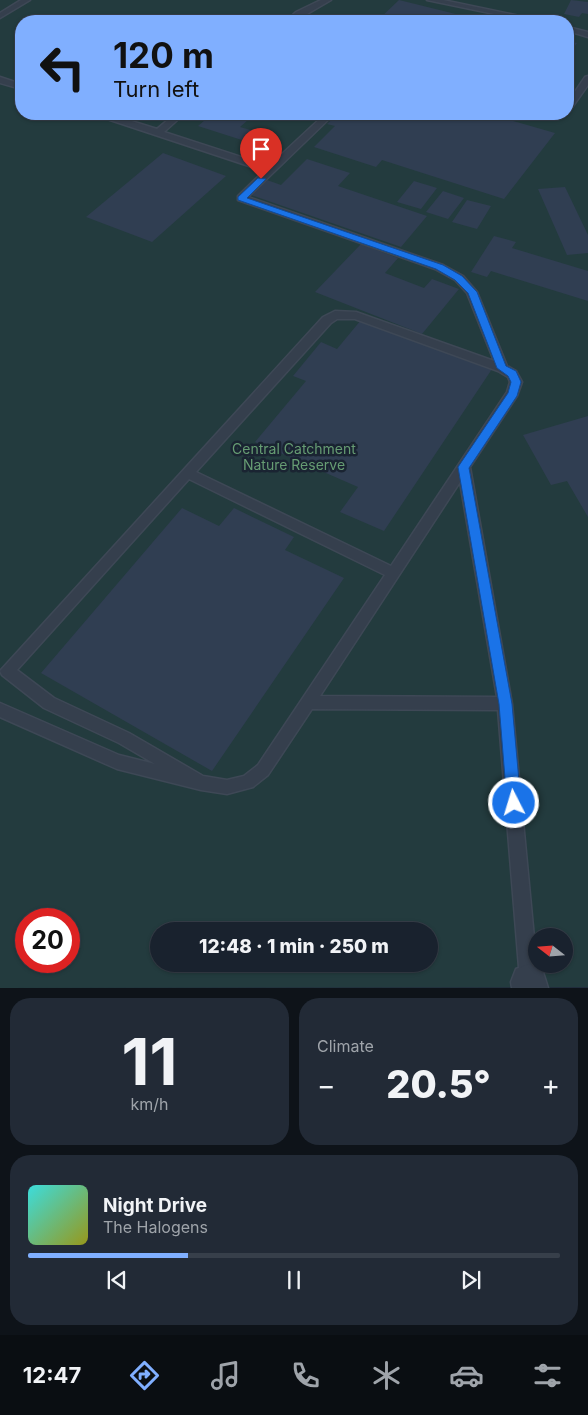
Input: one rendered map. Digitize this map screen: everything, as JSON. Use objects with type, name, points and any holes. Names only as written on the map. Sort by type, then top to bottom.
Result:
[{"type":"lane","points":[[0,16],[26,0]]},
{"type":"lane","points":[[298,15],[327,0]]},
{"type":"lane","points":[[431,0],[508,15]]},
{"type":"lane","points":[[574,31],[588,35]]},
{"type":"lane","points":[[574,99],[588,79]]},
{"type":"lane","points":[[0,80],[15,85]]},
{"type":"lane","points":[[120,120],[271,170]]},
{"type":"lane","points":[[158,132],[173,120]]},
{"type":"lane","points":[[324,120],[241,198],[439,267],[459,278],[472,292],[502,368]]},
{"type":"lane","points":[[0,710],[117,762],[201,783],[227,787],[248,782],[263,770],[513,393],[516,382],[512,374],[502,368],[356,316],[335,316],[327,320],[7,671],[49,703],[124,738],[201,783]]},
{"type":"lane","points":[[464,467],[506,704],[529,985]]},
{"type":"lane","points":[[186,473],[394,573]]},
{"type":"lane","points":[[308,702],[506,704]]},
{"type":"green space","name":"Central Catchment Nature Reserve","points":[[0,0],[588,0],[588,987],[0,988]]},
{"type":"building","points":[[399,0],[460,15],[383,15]]},
{"type":"building","points":[[571,0],[588,2],[588,14],[582,13],[579,17],[564,14]]},
{"type":"building","points":[[205,120],[248,120],[240,127],[258,132],[248,142],[198,126]]},
{"type":"building","points":[[331,120],[510,120],[555,133],[504,199],[382,160],[376,167],[314,147],[335,126],[327,124]]},
{"type":"building","points":[[163,153],[226,176],[152,242],[86,217]]},
{"type":"building","points":[[307,159],[350,173],[338,186],[427,216],[401,247],[251,195],[267,180],[281,185]]},
{"type":"building","points":[[414,181],[437,188],[421,209],[397,202]]},
{"type":"building","points":[[565,187],[588,235],[588,253],[567,255],[538,189]]},
{"type":"building","points":[[443,191],[464,198],[448,219],[426,212]]},
{"type":"building","points":[[467,200],[491,206],[477,229],[452,222]]},
{"type":"building","points":[[494,236],[516,242],[512,248],[588,271],[588,301],[491,271],[487,277],[471,272]]},
{"type":"building","points":[[361,244],[398,258],[385,273],[424,288],[432,279],[459,289],[422,334],[315,292]]},
{"type":"building","points":[[361,320],[492,369],[384,531],[340,512],[358,487],[255,442],[306,381],[293,376],[321,342],[337,349]]},
{"type":"building","points":[[588,416],[588,517],[567,481],[551,485],[523,435]]},
{"type":"building","points":[[182,508],[219,526],[234,508],[294,537],[285,550],[344,578],[212,771],[41,673]]},
{"type":"route","points":[[261,179],[241,198],[439,267],[459,278],[472,292],[502,368],[512,374],[516,382],[513,393],[464,467],[506,704],[514,803]]}]
